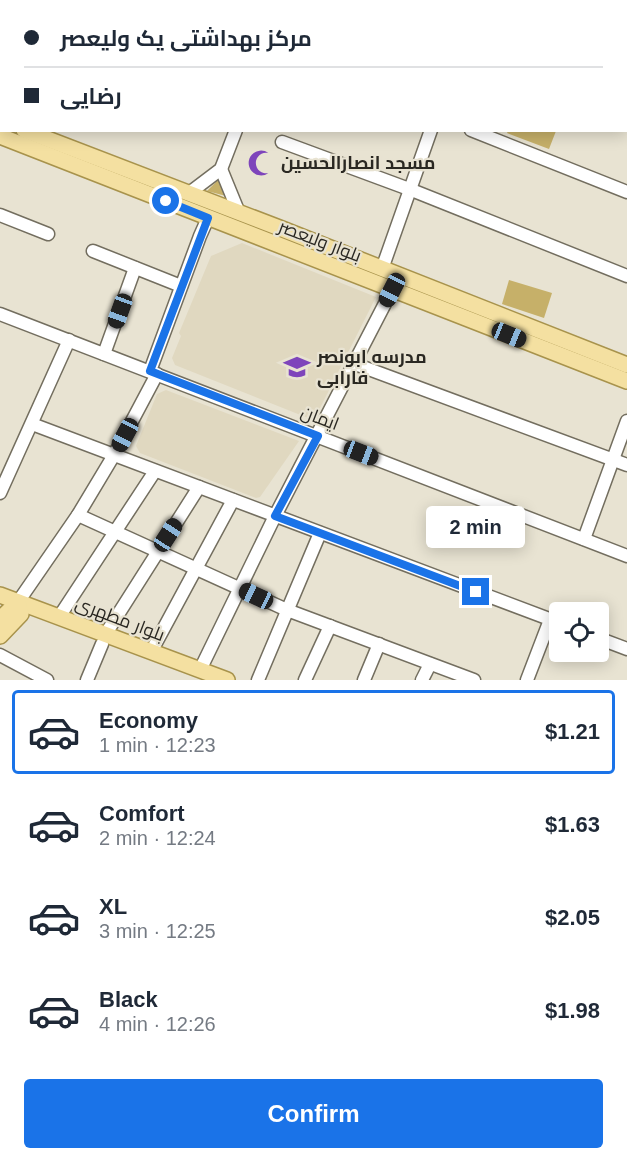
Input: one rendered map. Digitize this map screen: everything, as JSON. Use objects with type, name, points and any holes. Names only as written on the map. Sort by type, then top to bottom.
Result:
[{"type":"main road","name":"بلوار ولیعصر","points":[[32,132],[627,365]]},
{"type":"main road","name":"بلوار ولیعصر","points":[[0,136],[627,381]]},
{"type":"main road","points":[[382,269],[392,290]]},
{"type":"main road","name":"بلوار مطهری","points":[[0,595],[10,610],[104,640],[198,675],[227,680]]},
{"type":"main road","points":[[0,636],[10,610]]},
{"type":"main road","name":"بلوار مطهری","points":[[10,610],[59,617],[104,640],[151,652],[198,675]]},
{"type":"street","points":[[188,194],[221,169],[235,132]]},
{"type":"street","points":[[382,269],[430,132]]},
{"type":"street","points":[[476,132],[627,192]]},
{"type":"street","points":[[282,142],[410,189],[627,276]]},
{"type":"street","points":[[221,169],[239,213]]},
{"type":"street","points":[[0,216],[48,234]]},
{"type":"street","points":[[10,610],[78,515],[114,455],[153,373],[181,286],[208,218]]},
{"type":"street","points":[[93,251],[181,286]]},
{"type":"street","points":[[104,354],[135,267]]},
{"type":"street","points":[[198,675],[275,516],[392,290]]},
{"type":"street","name":"ایمان","points":[[0,314],[627,556]]},
{"type":"street","points":[[0,493],[69,340]]},
{"type":"street","points":[[355,364],[627,465]]},
{"type":"street","points":[[584,539],[627,421]]},
{"type":"street","points":[[32,424],[549,620]]},
{"type":"street","points":[[59,617],[154,471]]},
{"type":"street","points":[[87,680],[104,640],[199,487]]},
{"type":"street","points":[[151,652],[233,500]]},
{"type":"street","points":[[78,515],[287,610],[430,664],[455,677],[474,680]]},
{"type":"street","points":[[258,680],[320,533]]},
{"type":"street","points":[[305,680],[330,626]]},
{"type":"street","points":[[527,680],[549,634]]},
{"type":"street","points":[[609,642],[627,649]]},
{"type":"street","points":[[364,680],[379,644]]},
{"type":"street","points":[[0,655],[47,680]]},
{"type":"street","points":[[422,680],[430,664]]},
{"type":"shaded area","points":[[507,132],[556,132],[549,149]]},
{"type":"shaded area","points":[[218,180],[226,196],[207,191]]},
{"type":"shaded area","points":[[242,243],[376,297],[316,416],[308,418],[175,365],[172,358],[181,336],[179,333],[211,256]]},
{"type":"shaded area","points":[[509,280],[552,293],[544,318],[502,304]]},
{"type":"shaded area","points":[[166,390],[299,441],[260,497],[256,498],[140,453],[136,446],[157,394]]},
{"type":"place","name":"مسجد انصارالحسین","points":[[261,163]]},
{"type":"place","name":"مدرسه ابونصر فارابی","points":[[297,367]]},
{"type":"route","points":[[166,201],[208,218],[150,371],[318,436],[275,516],[476,592]]}]
